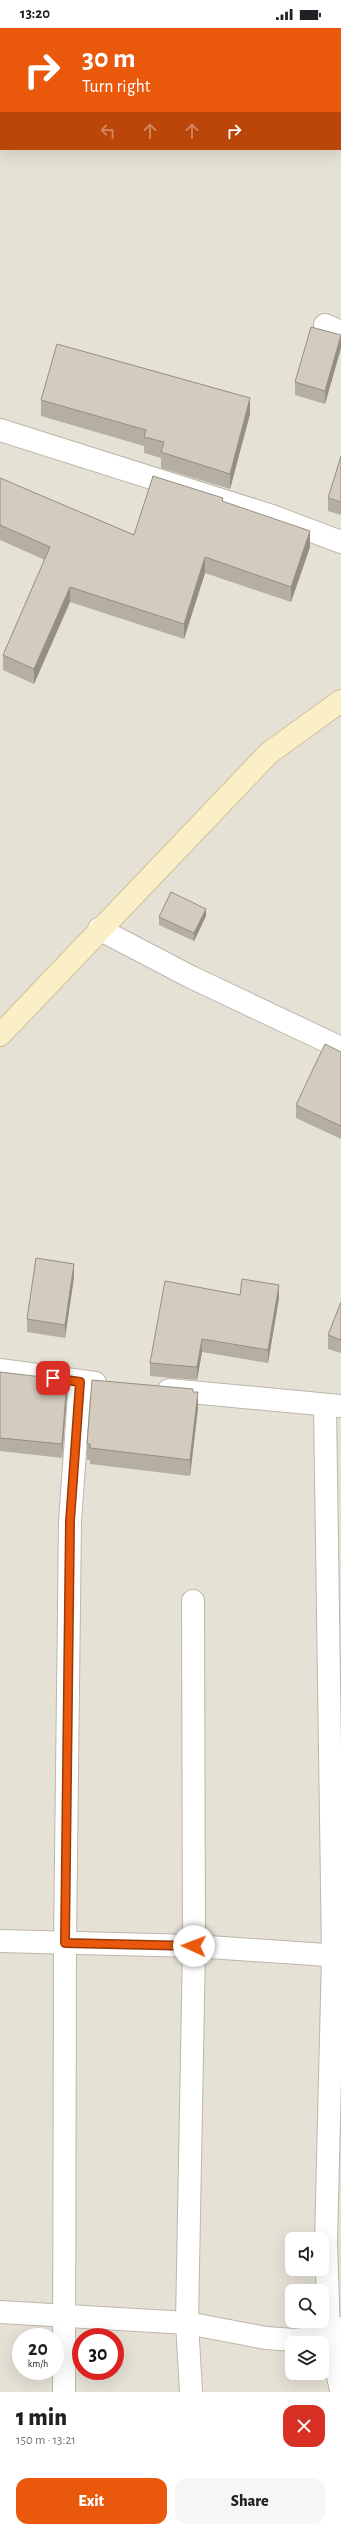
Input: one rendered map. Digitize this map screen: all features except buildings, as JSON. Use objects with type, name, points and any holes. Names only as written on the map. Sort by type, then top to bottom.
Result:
[{"type":"main road","points":[[0,1035],[99,929],[268,753],[341,701]]},
{"type":"street","points":[[0,430],[272,516],[341,542]]},
{"type":"street","points":[[99,929],[191,977],[341,1048]]},
{"type":"street","points":[[0,1370],[80,1382],[112,1385]]},
{"type":"street","points":[[64,2392],[65,1943],[70,1521],[80,1382]]},
{"type":"street","points":[[151,1388],[333,1405],[337,1956],[326,2242],[341,2390]]},
{"type":"street","points":[[191,2392],[187,2323],[194,1946],[193,1601]]},
{"type":"street","points":[[0,1941],[194,1946],[337,1956]]},
{"type":"street","points":[[0,2312],[187,2323],[266,2338],[294,2340],[335,2332]]},
{"type":"shaded area","points":[[0,150],[341,150],[341,2392],[0,2392]]},
{"type":"route","points":[[53,1378],[80,1382],[70,1521],[65,1943],[194,1946]]}]
